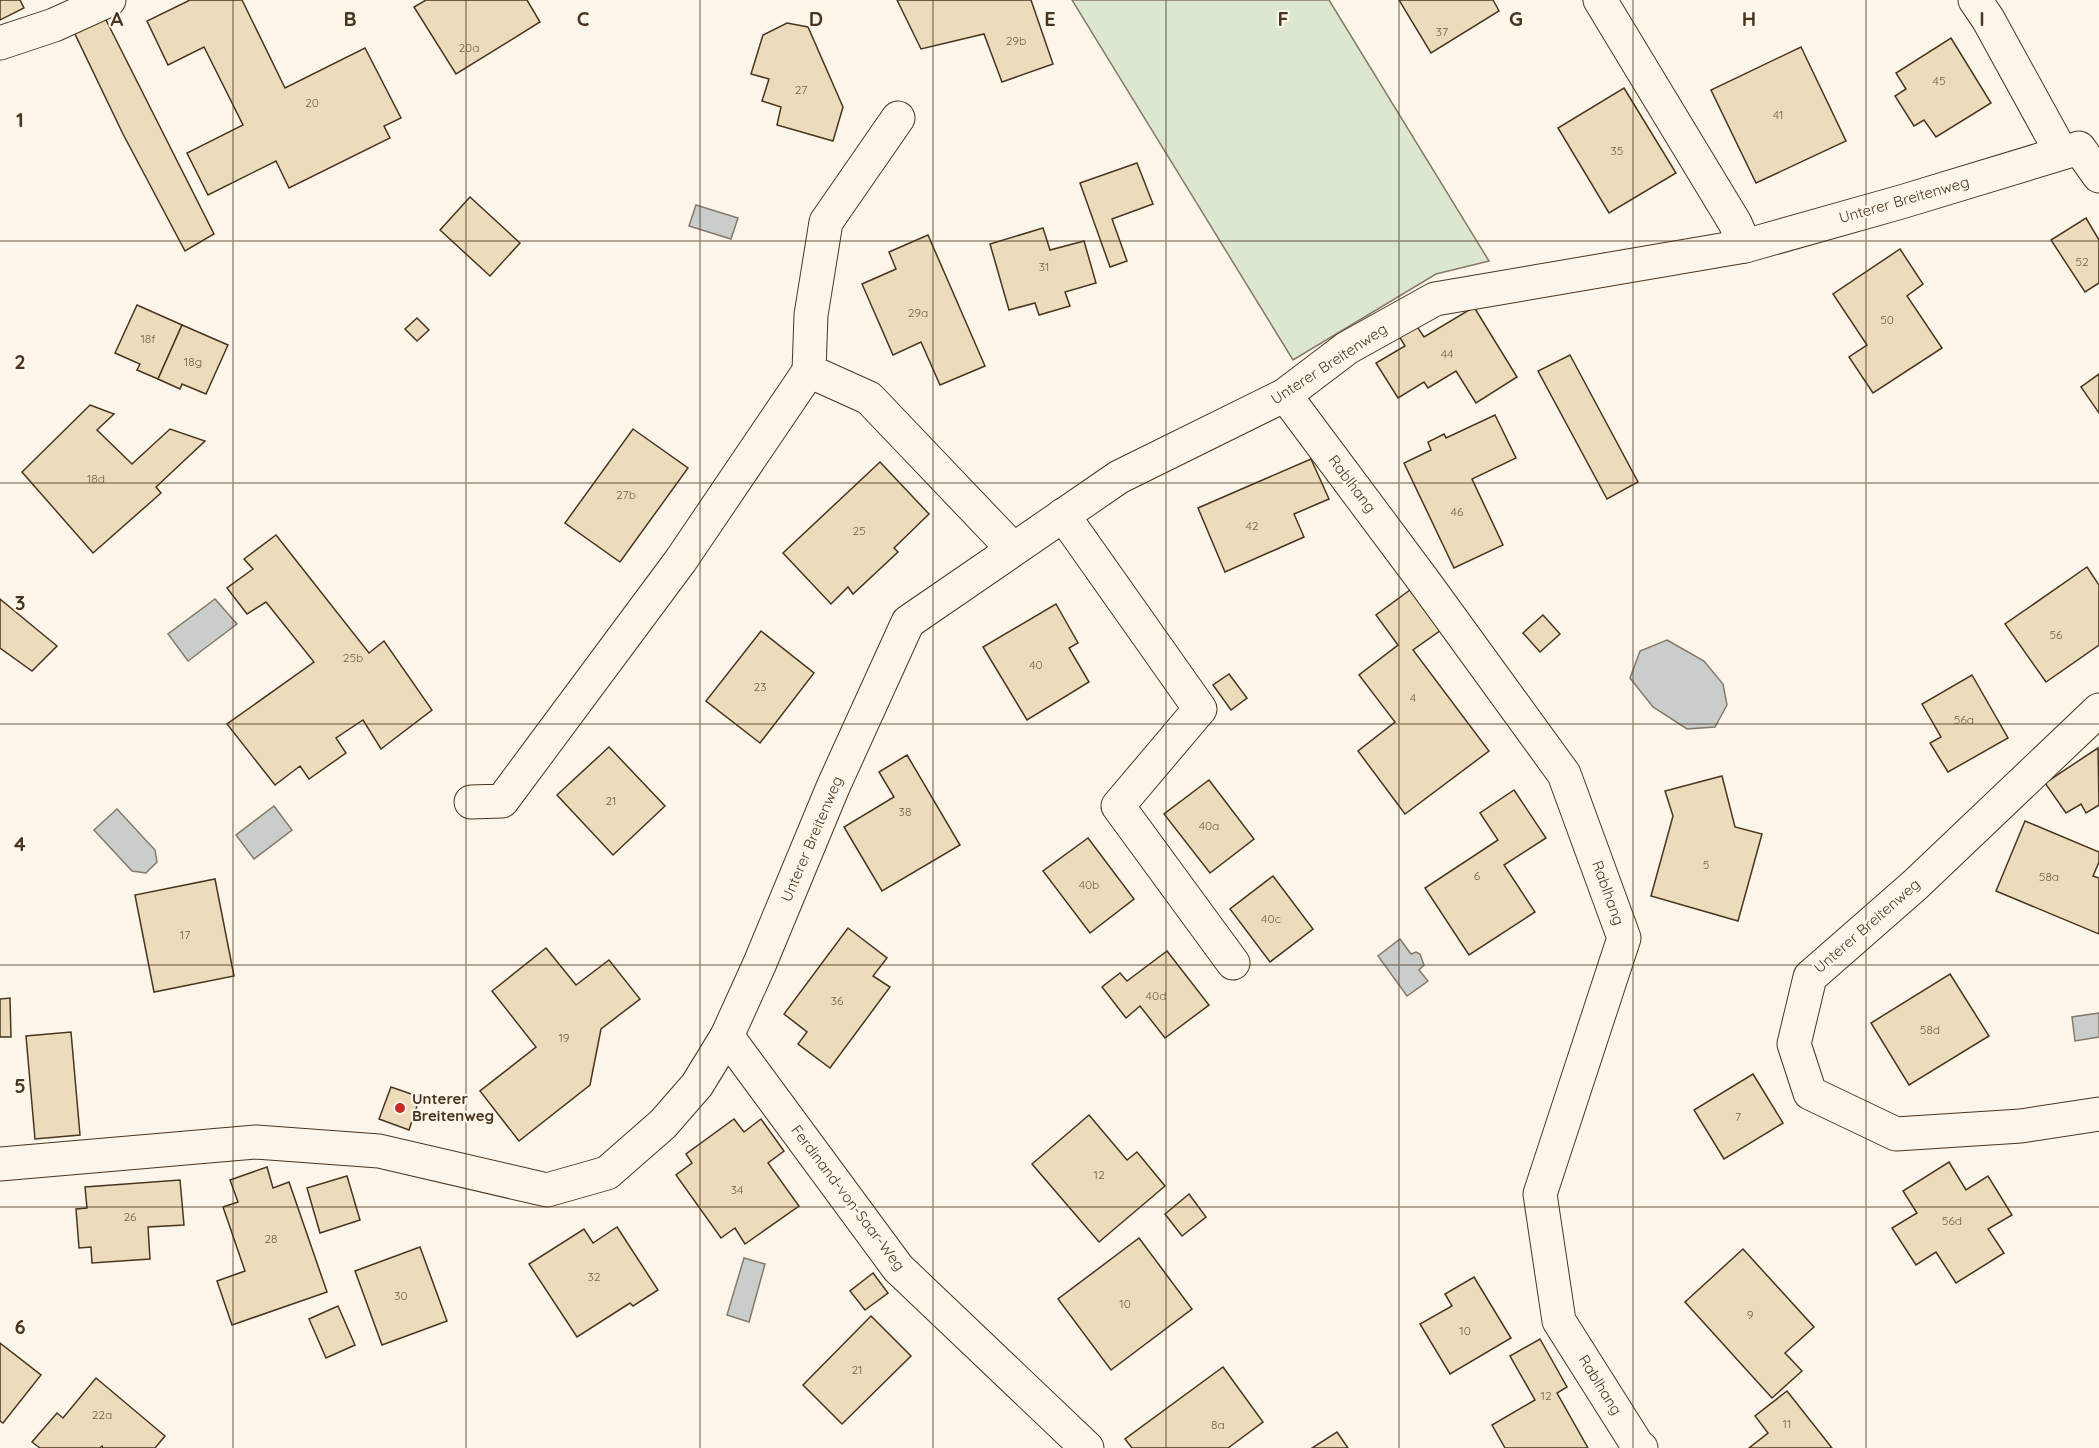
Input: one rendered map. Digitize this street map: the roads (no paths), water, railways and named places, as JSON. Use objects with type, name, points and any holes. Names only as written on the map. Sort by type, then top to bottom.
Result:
[{"type":"street","points":[[0,43],[54,24],[109,0]]},
{"type":"street","points":[[1600,0],[1735,223],[1745,246]]},
{"type":"street","points":[[1975,0],[1988,19],[2061,152]]},
{"type":"street","points":[[471,802],[502,801],[681,560],[809,371],[811,315],[826,222],[898,118]]},
{"type":"street","name":"Unterer Breitenweg","points":[[0,1164],[256,1142],[379,1151],[547,1190],[607,1173],[663,1124],[698,1085],[727,1035],[760,963],[833,788],[908,621],[1119,477],[1285,395],[1347,348],[1435,299],[1745,246],[2079,148],[2099,176]]},
{"type":"street","points":[[809,371],[869,398],[1013,549]]},
{"type":"street","name":"Rablhang","points":[[1285,395],[1564,774],[1624,938],[1540,1194],[1559,1321],[1641,1448]]},
{"type":"street","points":[[1063,515],[1200,710],[1118,806],[1233,963]]},
{"type":"street","name":"Unterer Breitenweg","points":[[2099,710],[1915,885],[1810,976],[1794,1044],[1810,1093],[1896,1134],[2021,1126],[2099,1114]]},
{"type":"street","name":"Ferdinand-von-Saar-Weg","points":[[727,1035],[898,1268],[1087,1448]]},
{"type":"place","name":"Unterer Breitenweg","points":[[400,1108]]}]
